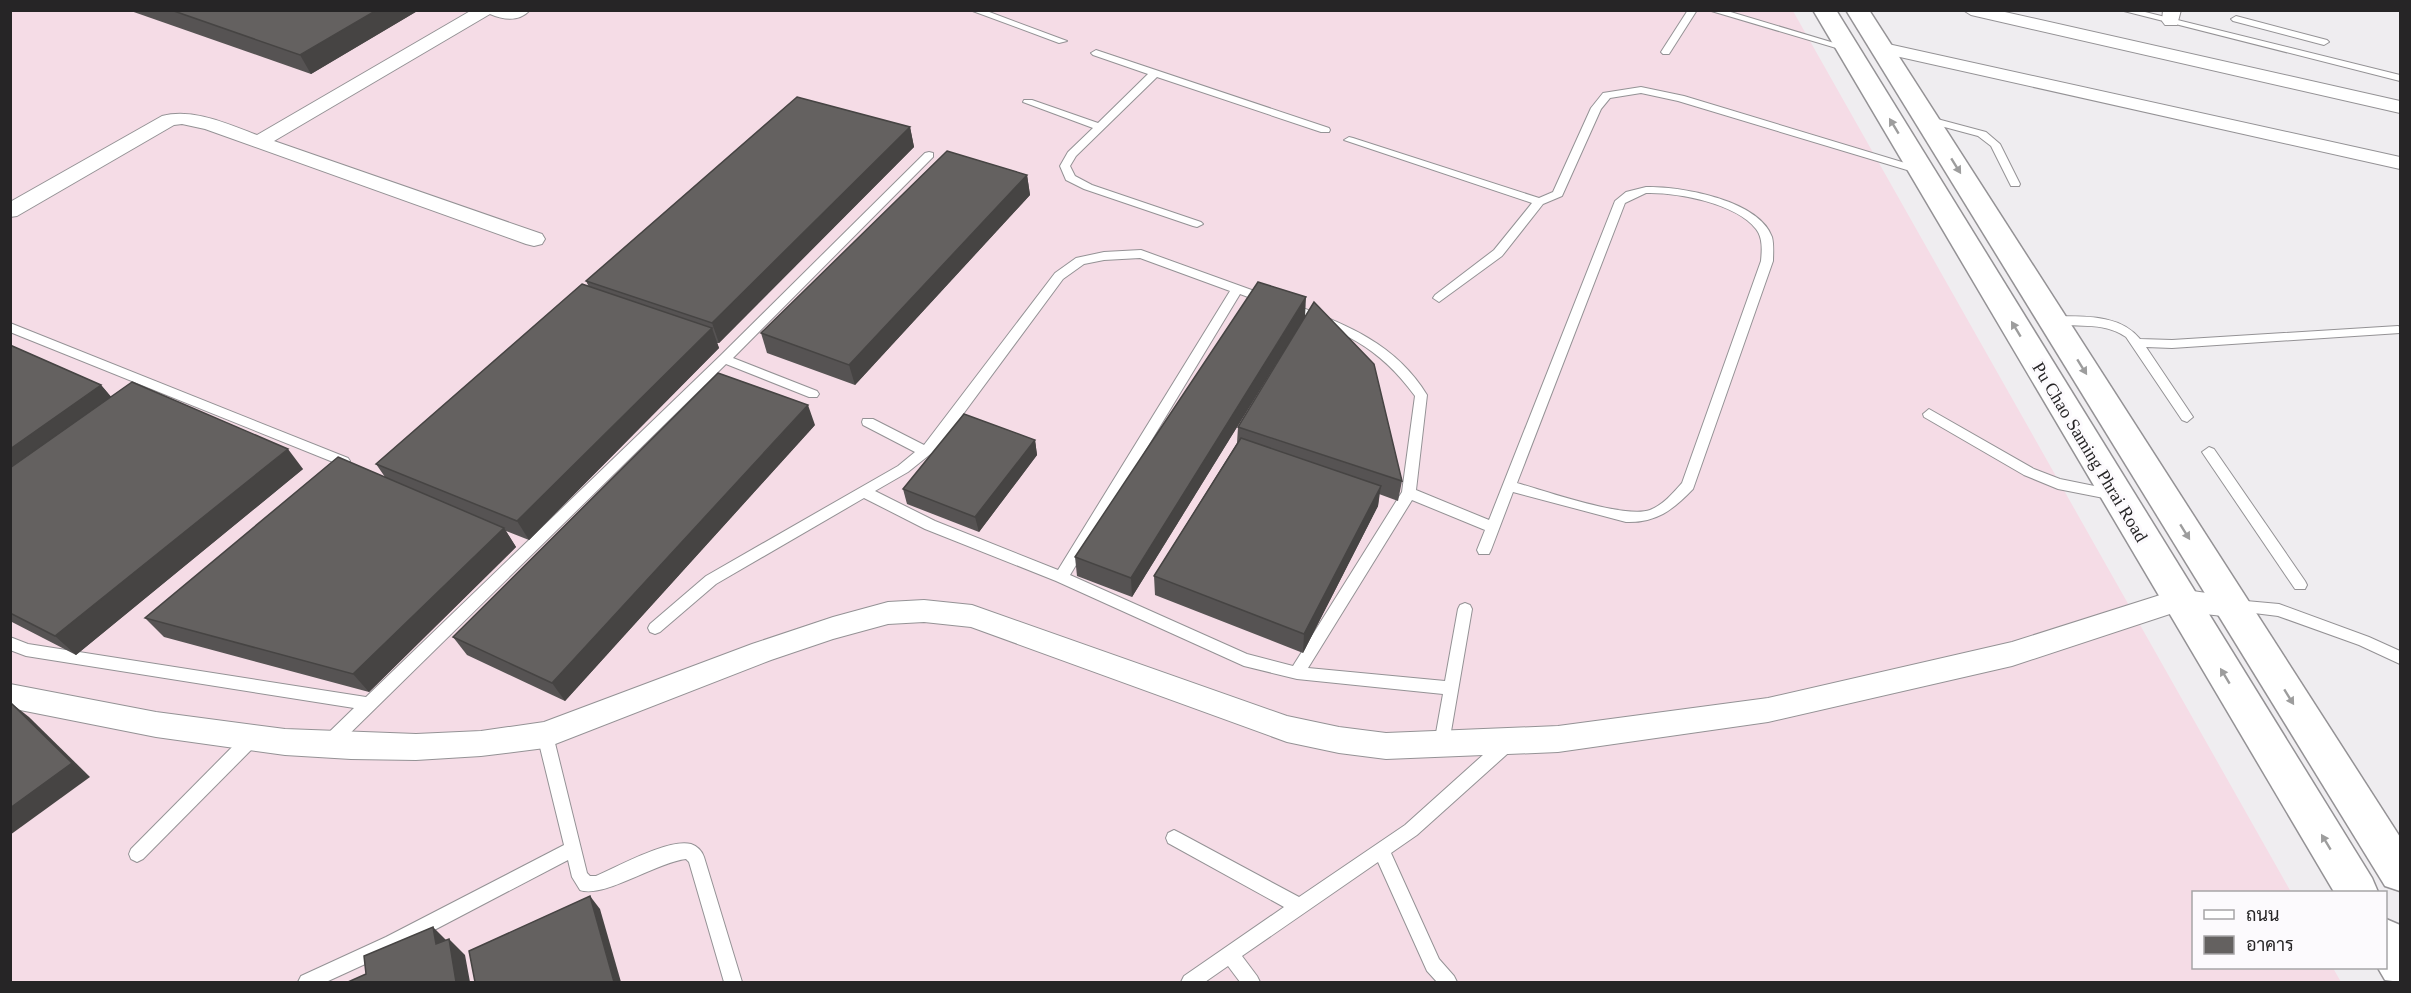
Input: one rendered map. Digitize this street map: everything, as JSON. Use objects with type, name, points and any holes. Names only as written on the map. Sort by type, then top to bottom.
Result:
[{"type":"main road","name":"Pu Chao Saming Phrai Road","points":[[1824,10],[2356,891]]},
{"type":"main road","name":"Pu Chao Saming Phrai Road","points":[[1857,10],[2400,872]]},
{"type":"main road","points":[[2387,943],[2400,965]]},
{"type":"street","points":[[258,142],[485,10]]},
{"type":"street","points":[[494,10],[508,15],[522,10]]},
{"type":"street","points":[[1971,10],[2400,107]]},
{"type":"street","points":[[1879,47],[2400,163]]},
{"type":"street","points":[[10,211],[169,120],[182,118],[258,142],[534,239]]},
{"type":"street","points":[[16,702],[152,726],[327,745],[445,746],[513,741],[544,735],[762,652],[833,628],[888,613],[924,611],[972,616],[1287,729],[1339,740],[1386,746],[1558,739],[1768,710],[2012,654],[2179,600],[2231,606]]},
{"type":"lane","points":[[975,10],[1062,41]]},
{"type":"lane","points":[[1666,52],[1693,10]]},
{"type":"lane","points":[[1712,10],[1846,48]]},
{"type":"lane","points":[[2124,10],[2171,16],[2203,29],[2400,78]]},
{"type":"lane","points":[[2203,29],[2238,15],[2324,42]]},
{"type":"lane","points":[[1096,53],[1325,130]]},
{"type":"lane","points":[[1155,73],[1072,154],[1065,166],[1070,178],[1088,186],[1197,224]]},
{"type":"lane","points":[[1438,298],[1498,252],[1539,202],[1558,194],[1596,108],[1607,95],[1621,91],[1641,90],[1680,98],[1921,171]]},
{"type":"lane","points":[[1028,102],[1100,127]]},
{"type":"lane","points":[[1926,119],[1982,134],[1995,144],[2015,184]]},
{"type":"lane","points":[[1349,140],[1539,202]]},
{"type":"lane","points":[[327,745],[724,359],[929,155]]},
{"type":"lane","points":[[1484,550],[1620,201],[1630,194],[1650,190],[1672,191],[1735,207],[1755,220],[1766,236],[1767,261],[1688,485],[1665,510],[1644,518],[1626,517],[1509,486]]},
{"type":"lane","points":[[655,628],[711,580],[903,469],[933,445],[1059,276],[1080,261],[1104,256],[1141,254],[1350,330],[1389,355],[1405,370],[1421,395],[1410,493],[1297,673]]},
{"type":"lane","points":[[1061,577],[1237,289]]},
{"type":"lane","points":[[2052,320],[2113,324],[2132,334],[2187,417]]},
{"type":"lane","points":[[10,327],[343,461]]},
{"type":"lane","points":[[2137,343],[2172,344],[2398,330]]},
{"type":"lane","points":[[724,359],[813,394]]},
{"type":"lane","points":[[1929,414],[2029,472],[2058,484],[2116,495]]},
{"type":"lane","points":[[868,422],[925,451]]},
{"type":"lane","points":[[2209,452],[2300,585]]},
{"type":"lane","points":[[865,492],[930,525],[1061,577],[1244,660],[1297,673],[1452,688]]},
{"type":"lane","points":[[1410,493],[1493,527]]},
{"type":"lane","points":[[2231,606],[2279,610],[2364,641],[2400,658]]},
{"type":"lane","points":[[1442,744],[1465,609]]},
{"type":"lane","points":[[10,644],[26,650],[369,704]]},
{"type":"lane","points":[[544,735],[580,877],[586,884],[596,884],[670,853],[689,851],[696,857],[733,982]]},
{"type":"lane","points":[[137,854],[253,737]]},
{"type":"lane","points":[[1190,982],[1411,830],[1510,741]]},
{"type":"lane","points":[[1174,838],[1300,907]]},
{"type":"lane","points":[[307,982],[392,943],[573,849]]},
{"type":"lane","points":[[1381,850],[1433,965],[1448,982]]},
{"type":"lane","points":[[1230,955],[1251,982]]},
{"type":"shaded area","points":[[10,11],[1793,11],[2290,891],[2192,891],[2192,969],[2334,969],[2341,982],[11,982]]},
{"type":"building","points":[[171,10],[377,10],[300,55]]},
{"type":"building","points":[[797,97],[910,127],[712,323],[586,281]]},
{"type":"building","points":[[947,151],[1027,175],[849,365],[761,333]]},
{"type":"building","points":[[1258,282],[1306,297],[1131,578],[1075,557]]},
{"type":"building","points":[[582,284],[712,328],[517,521],[376,464]]},
{"type":"building","points":[[1314,302],[1374,364],[1402,481],[1238,427]]},
{"type":"building","points":[[10,345],[101,385],[10,449]]},
{"type":"building","points":[[718,373],[808,405],[552,683],[453,637]]},
{"type":"building","points":[[132,382],[288,449],[55,636],[10,613],[10,468]]},
{"type":"building","points":[[964,414],[1035,440],[975,517],[903,489]]},
{"type":"building","points":[[1241,438],[1381,486],[1304,634],[1154,576]]},
{"type":"building","points":[[338,457],[504,528],[353,674],[145,618]]},
{"type":"building","points":[[10,703],[72,763],[10,808]]},
{"type":"building","points":[[590,896],[614,982],[475,982],[469,951]]},
{"type":"building","points":[[433,927],[436,944],[449,939],[456,982],[348,982],[366,974],[364,956]]}]
